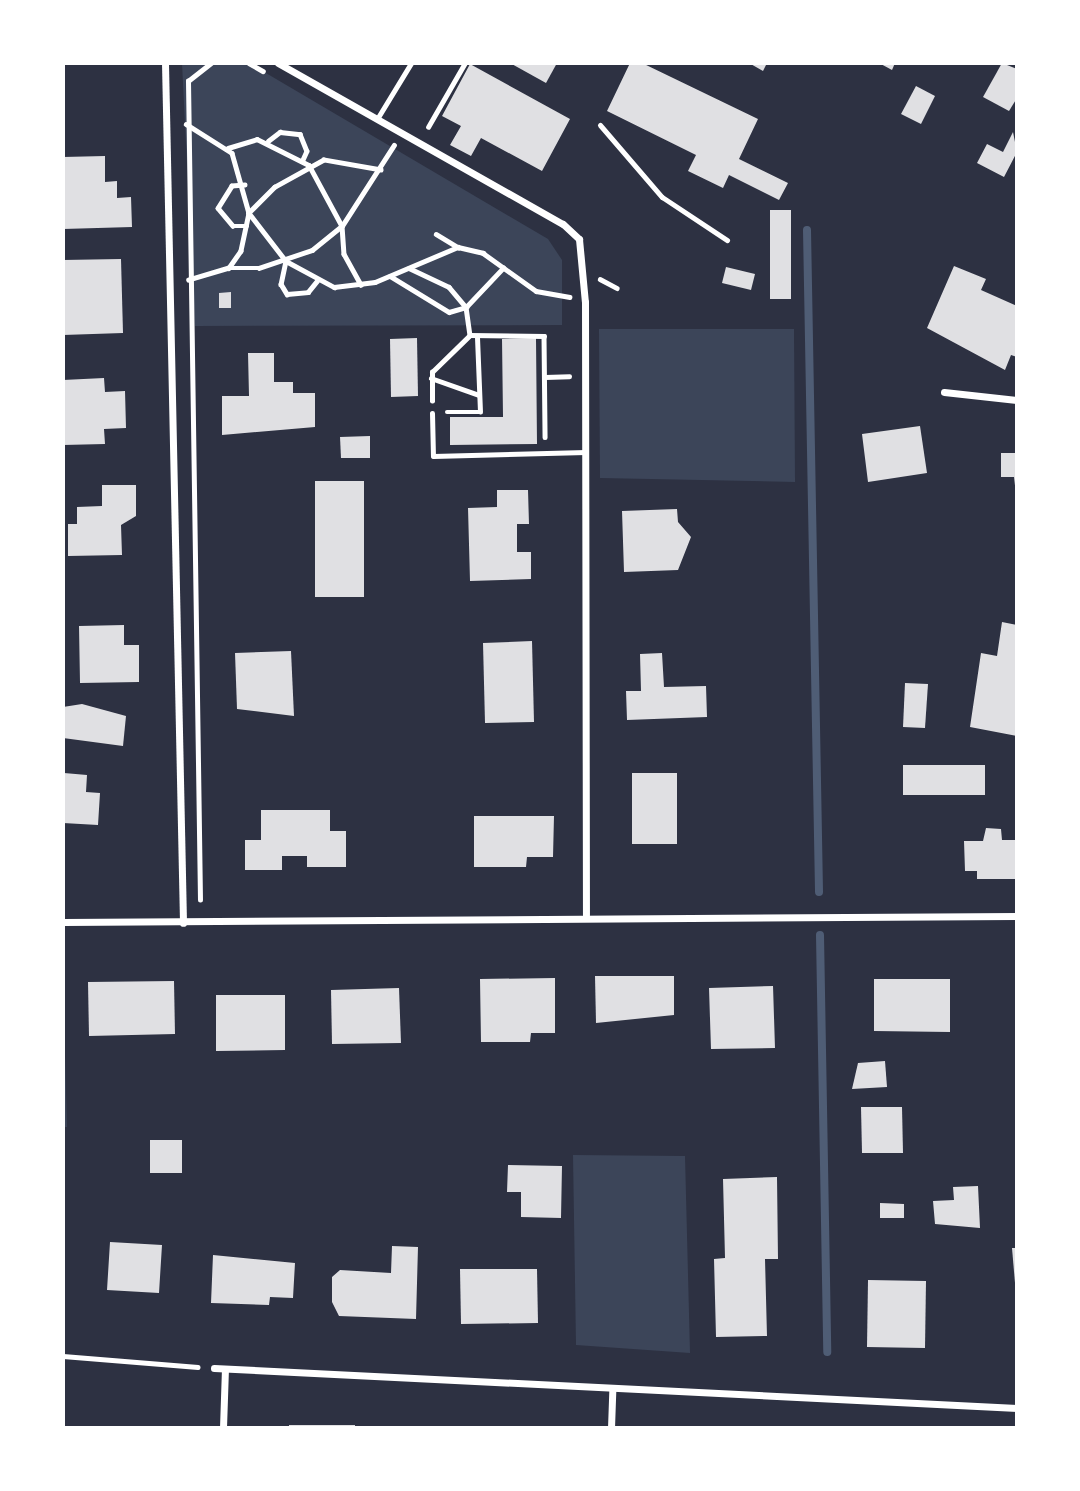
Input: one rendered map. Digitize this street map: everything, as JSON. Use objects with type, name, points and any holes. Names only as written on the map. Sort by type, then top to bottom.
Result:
[{"type":"street","points":[[165,63],[183,923]]},
{"type":"street","points":[[278,63],[401,132],[579,239],[586,452],[586,915]]},
{"type":"street","points":[[944,392],[1017,400]]},
{"type":"street","points":[[63,922],[183,923],[586,915],[1017,916]]},
{"type":"street","points":[[214,1368],[612,1390],[1017,1408]]},
{"type":"street","points":[[223,1428],[225,1369]]},
{"type":"street","points":[[611,1428],[612,1390]]},
{"type":"lane","points":[[377,119],[411,63]]},
{"type":"lane","points":[[600,125],[662,197],[727,240]]},
{"type":"lane","points":[[432,413],[433,456],[586,452]]},
{"type":"path","points":[[183,923],[204,894],[189,280],[188,81],[211,63]]},
{"type":"path","points":[[249,63],[274,76]]},
{"type":"path","points":[[189,280],[229,268],[286,261],[342,226],[381,170],[408,117],[430,128],[465,63]]},
{"type":"path","points":[[167,121],[188,124],[227,149],[245,185],[249,213],[247,226],[229,268]]},
{"type":"path","points":[[268,141],[280,132],[300,134],[303,160]]},
{"type":"path","points":[[383,136],[407,150]]},
{"type":"path","points":[[227,149],[245,140],[268,141],[309,165],[342,226],[344,254],[361,285]]},
{"type":"path","points":[[249,213],[309,165],[324,160],[381,170]]},
{"type":"path","points":[[245,185],[232,186],[218,208],[233,226],[247,226]]},
{"type":"path","points":[[249,213],[286,261],[317,281],[361,285],[390,276],[458,247]]},
{"type":"path","points":[[436,234],[503,268],[536,291],[569,297]]},
{"type":"path","points":[[286,261],[281,284],[288,294],[308,292],[317,281]]},
{"type":"path","points":[[599,266],[601,281],[617,288]]},
{"type":"path","points":[[408,268],[450,287],[466,307],[470,335]]},
{"type":"path","points":[[390,276],[433,307],[449,312],[466,307],[503,268]]},
{"type":"path","points":[[568,288],[569,310]]},
{"type":"path","points":[[470,335],[477,338],[544,336],[545,452]]},
{"type":"path","points":[[470,335],[431,378],[432,413],[480,412],[477,338]]},
{"type":"path","points":[[570,363],[570,389]]},
{"type":"path","points":[[545,377],[570,376]]},
{"type":"path","points":[[431,378],[479,395]]},
{"type":"path","points":[[63,1356],[214,1368]]},
{"type":"shaded area","points":[[182,63],[249,63],[548,239],[562,260],[562,325],[195,326]]},
{"type":"shaded area","points":[[599,329],[794,329],[795,482],[600,478]]},
{"type":"shaded area","points":[[63,981],[67,1127],[63,1127]]},
{"type":"shaded area","points":[[573,1155],[685,1156],[690,1353],[576,1345]]},
{"type":"building","points":[[510,63],[557,63],[546,83]]},
{"type":"building","points":[[630,63],[642,63],[758,119],[739,159],[788,183],[779,200],[729,175],[723,188],[688,171],[696,155],[607,111]]},
{"type":"building","points":[[749,63],[767,63],[763,71]]},
{"type":"building","points":[[879,63],[895,63],[892,70]]},
{"type":"building","points":[[1002,63],[1017,69],[1017,98],[1009,111],[983,97]]},
{"type":"building","points":[[470,64],[570,119],[542,171],[481,138],[471,156],[450,145],[461,126],[442,116]]},
{"type":"building","points":[[916,86],[935,96],[921,124],[901,114]]},
{"type":"building","points":[[1013,132],[1017,152],[1004,177],[977,163],[987,144],[1003,152]]},
{"type":"building","points":[[105,156],[105,182],[117,181],[117,198],[131,197],[132,227],[63,229],[63,157]]},
{"type":"building","points":[[770,210],[791,210],[791,299],[770,299]]},
{"type":"building","points":[[121,259],[123,333],[63,335],[63,260]]},
{"type":"building","points":[[954,266],[986,279],[981,290],[1017,306],[1017,357],[1011,355],[1005,370],[927,328]]},
{"type":"building","points":[[726,267],[755,274],[751,290],[722,283]]},
{"type":"building","points":[[231,292],[231,308],[219,308],[219,293]]},
{"type":"building","points":[[417,338],[418,396],[391,397],[390,339]]},
{"type":"building","points":[[536,338],[537,444],[450,445],[450,417],[503,417],[502,339]]},
{"type":"building","points":[[248,353],[274,353],[274,382],[293,382],[293,393],[315,393],[315,427],[222,435],[222,396],[249,396]]},
{"type":"building","points":[[104,378],[105,392],[125,391],[126,428],[104,429],[105,444],[63,445],[63,380]]},
{"type":"building","points":[[920,426],[927,473],[868,482],[862,434]]},
{"type":"building","points":[[370,436],[370,458],[341,458],[340,437]]},
{"type":"building","points":[[1001,453],[1017,453],[1017,503],[1014,477],[1001,477]]},
{"type":"building","points":[[315,481],[364,481],[364,597],[315,597]]},
{"type":"building","points":[[102,485],[136,485],[136,516],[121,525],[122,555],[68,556],[68,524],[77,524],[77,507],[102,506]]},
{"type":"building","points":[[497,490],[528,490],[529,524],[517,524],[517,552],[531,552],[531,579],[470,581],[468,508],[497,507]]},
{"type":"building","points":[[677,509],[678,522],[691,537],[678,570],[624,572],[622,511]]},
{"type":"building","points":[[1002,622],[1017,625],[1017,736],[970,727],[981,653],[997,656]]},
{"type":"building","points":[[124,625],[124,645],[139,645],[139,682],[80,683],[79,626]]},
{"type":"building","points":[[532,641],[534,722],[485,723],[483,643]]},
{"type":"building","points":[[291,651],[294,716],[237,709],[235,653]]},
{"type":"building","points":[[662,653],[664,687],[706,686],[707,717],[627,720],[626,691],[641,691],[640,654]]},
{"type":"building","points":[[905,683],[928,684],[925,728],[903,727]]},
{"type":"building","points":[[82,704],[126,716],[123,746],[63,738],[63,707]]},
{"type":"building","points":[[903,765],[985,765],[985,795],[903,795]]},
{"type":"building","points":[[64,773],[87,775],[86,792],[100,793],[98,825],[63,823]]},
{"type":"building","points":[[632,773],[677,773],[677,844],[632,844]]},
{"type":"building","points":[[261,810],[330,810],[330,831],[346,831],[346,867],[307,867],[307,856],[282,856],[282,870],[245,870],[245,840],[261,840]]},
{"type":"building","points":[[474,816],[554,816],[553,857],[527,857],[526,867],[474,867]]},
{"type":"building","points":[[986,828],[1001,829],[1002,840],[1016,840],[1017,879],[977,879],[977,871],[965,871],[964,841],[983,841]]},
{"type":"building","points":[[595,976],[674,976],[674,1015],[596,1023]]},
{"type":"building","points":[[555,978],[555,1033],[531,1033],[530,1042],[481,1042],[480,979]]},
{"type":"building","points":[[874,979],[950,979],[950,1032],[874,1031]]},
{"type":"building","points":[[174,981],[175,1034],[89,1036],[88,982]]},
{"type":"building","points":[[773,986],[775,1048],[711,1049],[709,988]]},
{"type":"building","points":[[399,988],[401,1043],[332,1044],[331,990]]},
{"type":"building","points":[[216,995],[285,995],[285,1050],[216,1051]]},
{"type":"building","points":[[885,1061],[887,1087],[852,1089],[858,1063]]},
{"type":"building","points":[[861,1107],[902,1107],[903,1153],[862,1153]]},
{"type":"building","points":[[150,1140],[182,1140],[182,1173],[150,1173]]},
{"type":"building","points":[[508,1165],[562,1166],[561,1218],[521,1217],[521,1192],[507,1192]]},
{"type":"building","points":[[777,1177],[778,1259],[765,1259],[767,1336],[716,1337],[714,1259],[725,1258],[723,1179]]},
{"type":"building","points":[[978,1186],[980,1228],[935,1224],[933,1201],[954,1200],[953,1187]]},
{"type":"building","points":[[880,1203],[904,1204],[904,1218],[880,1218]]},
{"type":"building","points":[[110,1242],[162,1245],[159,1293],[107,1290]]},
{"type":"building","points":[[392,1246],[418,1247],[416,1319],[339,1316],[332,1302],[332,1277],[340,1270],[391,1273]]},
{"type":"building","points":[[1012,1248],[1017,1248],[1017,1283],[1015,1283]]},
{"type":"building","points":[[213,1255],[295,1263],[293,1298],[270,1297],[269,1305],[211,1303]]},
{"type":"building","points":[[460,1269],[537,1269],[538,1323],[461,1324]]},
{"type":"building","points":[[868,1280],[926,1281],[925,1348],[867,1347]]},
{"type":"building","points":[[289,1425],[355,1425],[355,1428],[289,1428]]},
{"type":"waterway","points":[[807,230],[819,892]]},
{"type":"waterway","points":[[820,935],[827,1352]]}]
